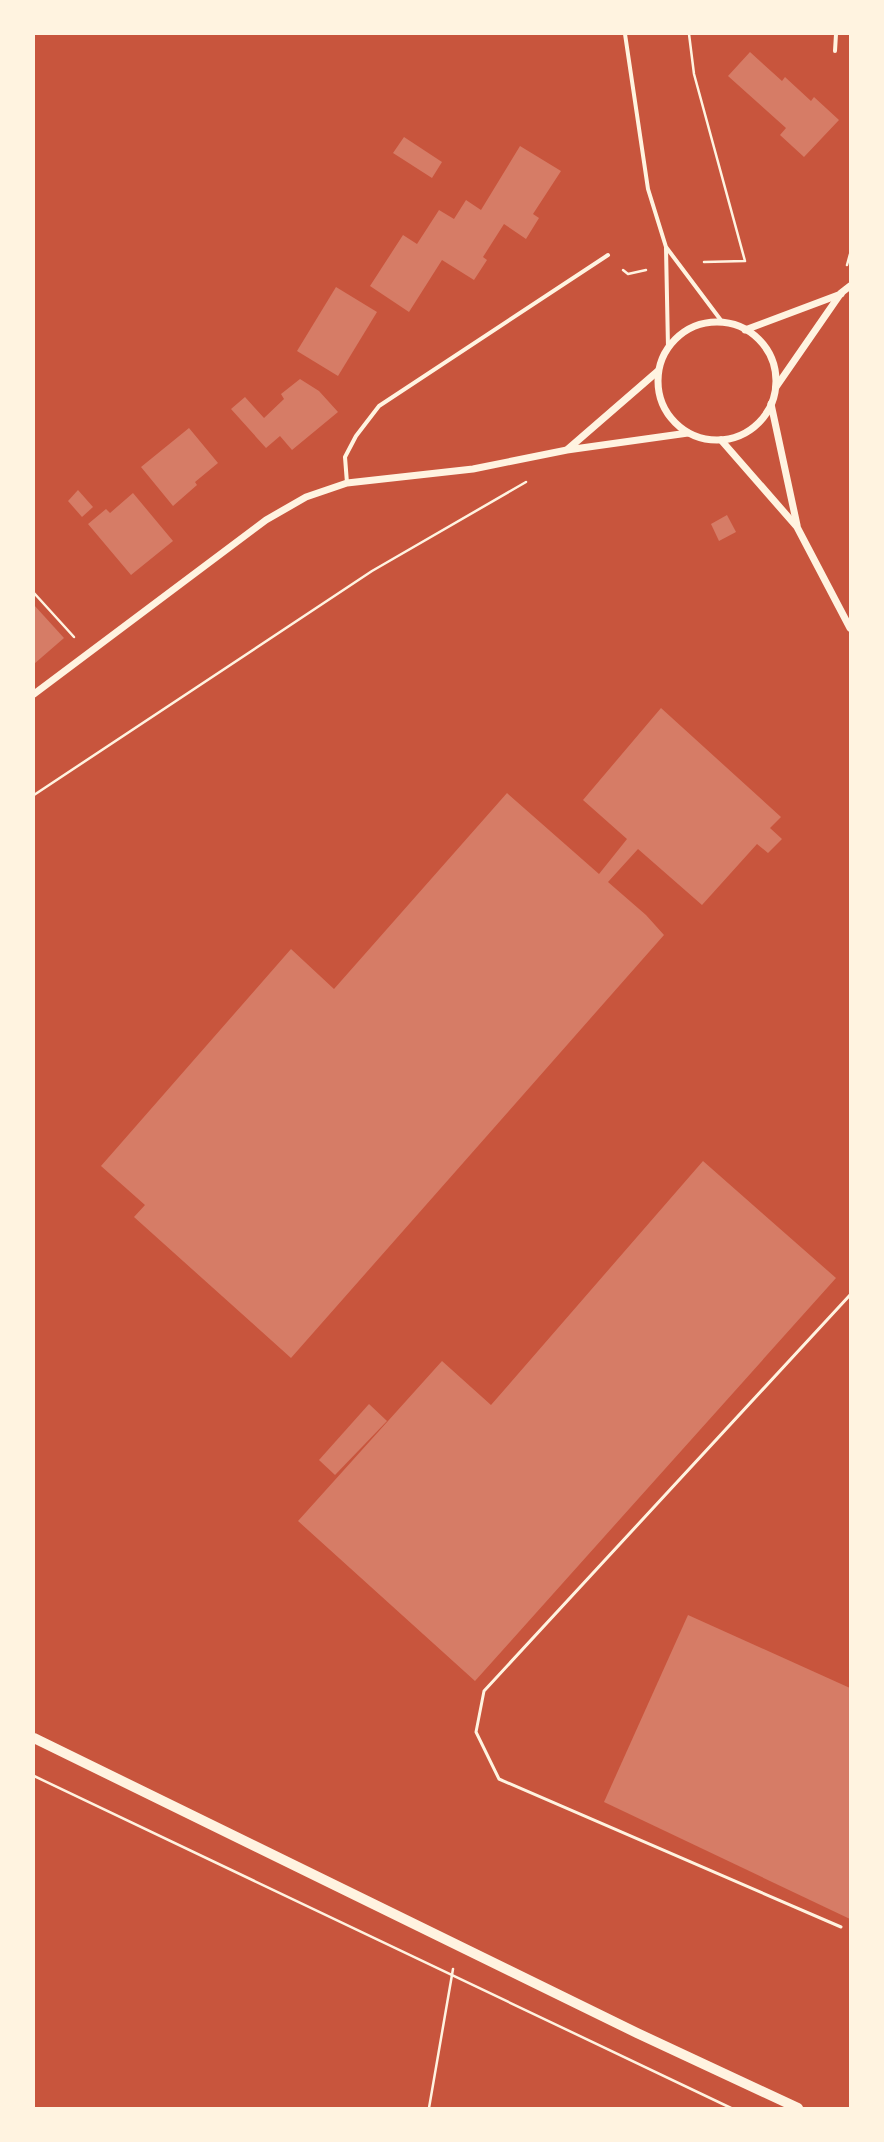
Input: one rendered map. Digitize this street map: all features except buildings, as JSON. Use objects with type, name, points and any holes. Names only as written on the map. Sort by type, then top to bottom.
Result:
[{"type":"main road","points":[[34,1738],[637,2033],[798,2108]]},
{"type":"street","points":[[625,34],[648,189],[666,247],[665,265],[668,347]]},
{"type":"street","points":[[835,51],[836,34]]},
{"type":"street","points":[[666,247],[724,323]]},
{"type":"street","points":[[347,483],[345,458],[356,436],[379,406],[608,255]]},
{"type":"street","points":[[745,330],[841,293],[850,286]]},
{"type":"street","points":[[776,387],[775,370],[769,354],[759,340],[745,330],[724,323],[708,323],[692,328],[679,336],[668,347],[658,371],[658,390],[663,407],[674,422],[688,433],[704,439],[721,440],[737,437],[751,429],[763,417],[771,404],[776,387],[841,293]]},
{"type":"street","points":[[567,450],[658,371]]},
{"type":"street","points":[[771,404],[797,527]]},
{"type":"street","points":[[34,694],[266,520],[306,497],[347,483],[473,469],[567,450],[688,433]]},
{"type":"street","points":[[721,440],[797,527],[850,628]]},
{"type":"lane","points":[[841,1927],[499,1779],[476,1732],[484,1691],[850,1295]]},
{"type":"path","points":[[678,262],[745,261],[694,74],[689,34]]},
{"type":"path","points":[[608,255],[628,274],[665,265]]},
{"type":"path","points":[[34,795],[372,571],[530,479]]},
{"type":"path","points":[[34,593],[88,652]]},
{"type":"path","points":[[34,1776],[452,1977],[732,2108]]},
{"type":"path","points":[[429,2108],[458,1945]]}]
